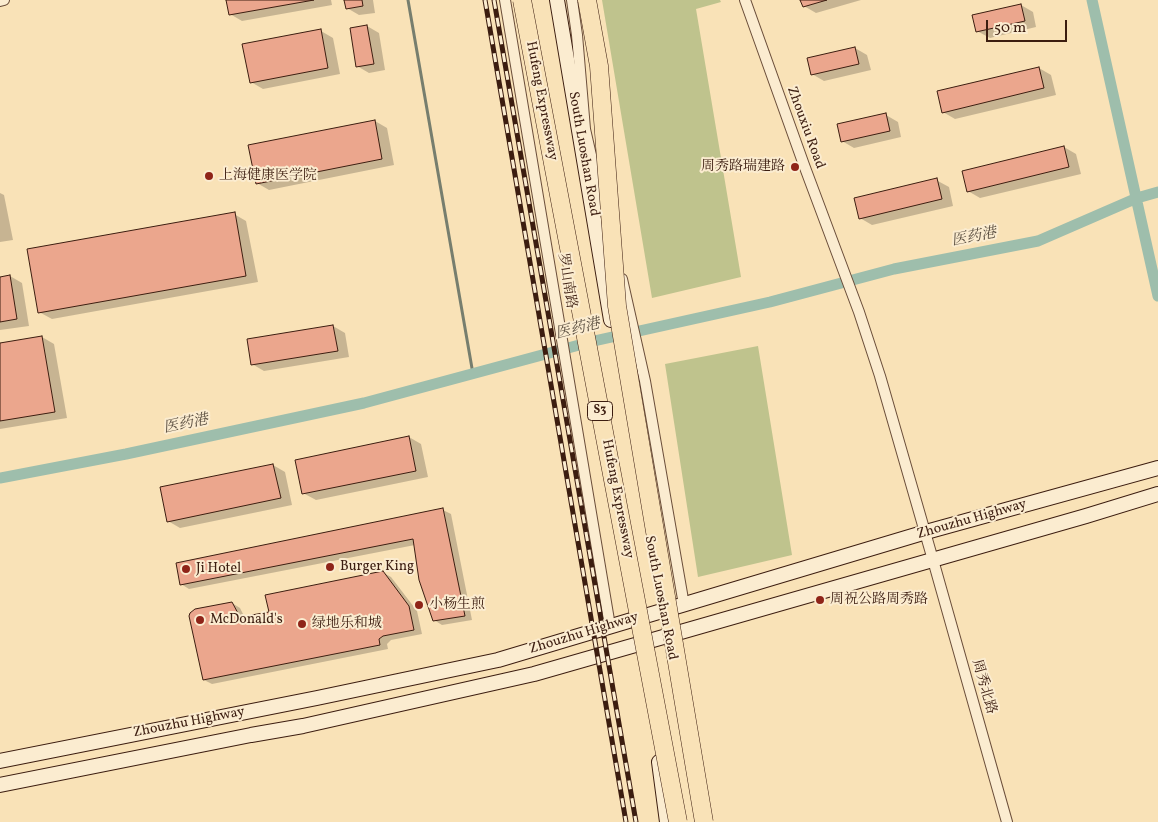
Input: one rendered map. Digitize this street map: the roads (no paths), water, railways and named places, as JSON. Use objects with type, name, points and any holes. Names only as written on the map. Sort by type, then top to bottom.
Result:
[{"type":"highway","name":"Hufeng Expressway","points":[[522,0],[678,822]]},
{"type":"highway","name":"S3","points":[[587,0],[599,66],[617,306],[706,822]]},
{"type":"street","points":[[0,1],[4,0]]},
{"type":"street","name":"罗山南路","points":[[504,0],[610,626]]},
{"type":"street","name":"South Luoshan Road","points":[[530,0],[583,316],[642,643],[667,822]]},
{"type":"street","name":"South Luoshan Road","points":[[557,0],[662,611],[706,822]]},
{"type":"street","points":[[572,0],[578,35],[585,129],[600,198],[642,366],[660,458],[684,604]]},
{"type":"street","name":"Zhouxiu Road","points":[[745,0],[883,385],[926,532]]},
{"type":"street","name":"Zhouzhu Highway","points":[[0,761],[498,660],[926,532],[1158,468]]},
{"type":"street","name":"Zhouzhu Highway","points":[[0,784],[303,726],[534,674],[1158,494]]},
{"type":"street","points":[[926,532],[933,560]]},
{"type":"street","name":"周秀北路","points":[[933,560],[1007,822]]},
{"type":"waterway","points":[[408,0],[473,374]]},
{"type":"waterway","points":[[1092,0],[1158,296]]},
{"type":"waterway","name":"医药港","points":[[0,478],[126,454],[364,403],[594,341],[770,302],[894,269],[1038,241],[1137,198],[1158,192]]},
{"type":"railway","points":[[485,0],[626,822]]},
{"type":"railway","points":[[494,0],[636,822]]},
{"type":"place","name":"周秀路瑞建路","points":[[795,167]]},
{"type":"place","name":"上海健康医学院","points":[[209,176]]},
{"type":"place","name":"Burger King","points":[[330,567]]},
{"type":"place","name":"Ji Hotel","points":[[186,569]]},
{"type":"place","name":"周祝公路周秀路","points":[[820,600]]},
{"type":"place","name":"小杨生煎","points":[[419,605]]},
{"type":"place","name":"McDonald's","points":[[200,620]]},
{"type":"place","name":"绿地乐和城","points":[[302,624]]}]
